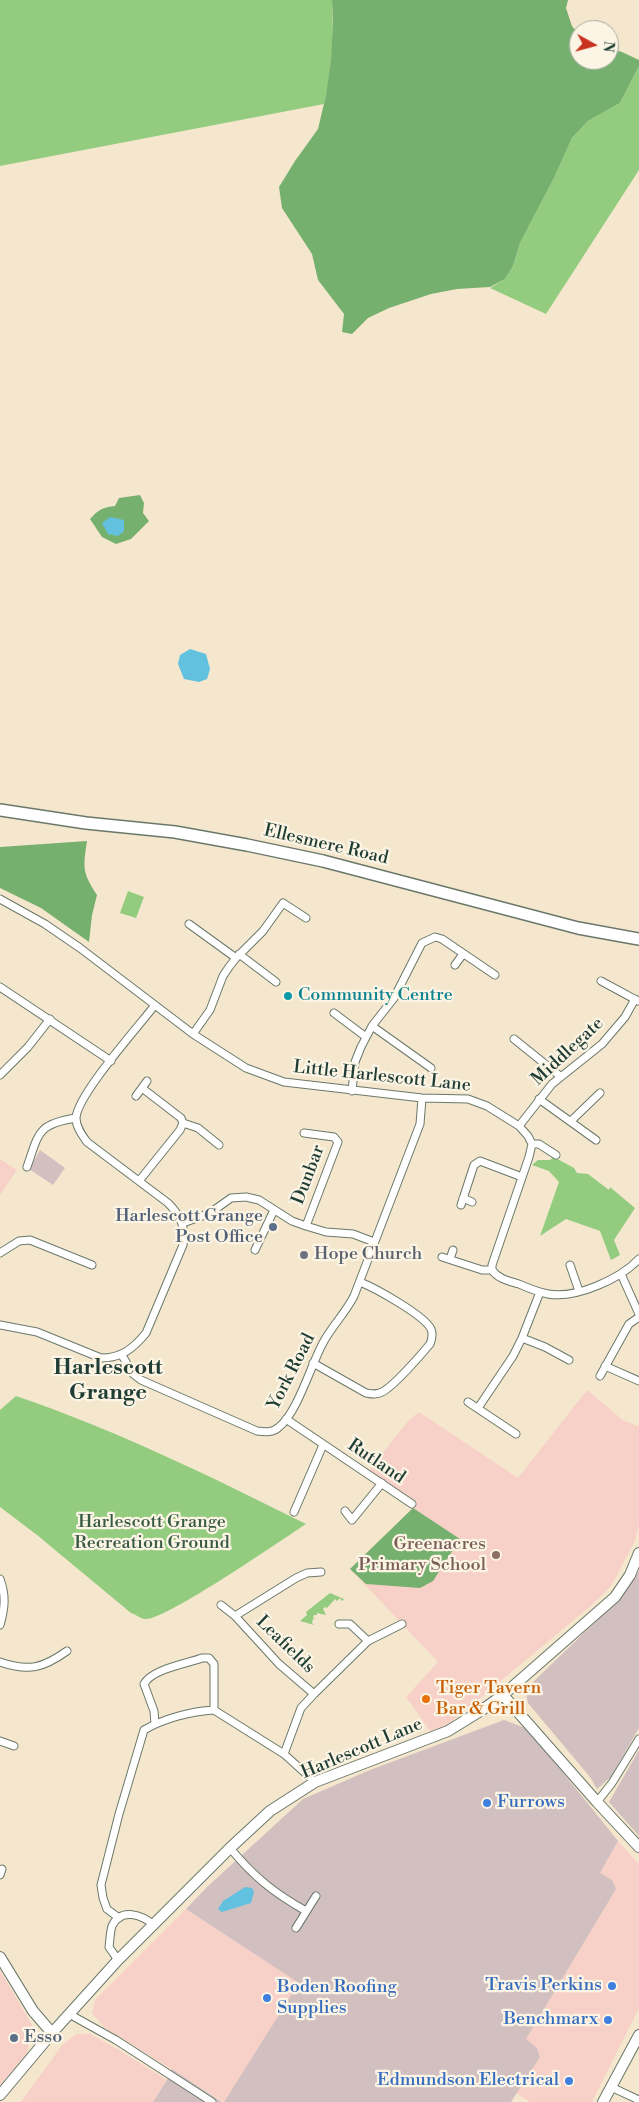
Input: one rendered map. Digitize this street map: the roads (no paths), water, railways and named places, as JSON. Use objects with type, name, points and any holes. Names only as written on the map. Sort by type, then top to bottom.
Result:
[{"type":"main road","name":"Ellesmere Road","points":[[0,810],[86,823],[175,832],[247,845],[323,861],[578,928],[639,939]]},
{"type":"street","name":"Little Harlescott Lane","points":[[0,899],[45,924],[80,948],[192,1034],[225,1056],[263,1075],[284,1082],[352,1091],[422,1098],[468,1099],[488,1106],[519,1126],[532,1144]]},
{"type":"street","points":[[192,1034],[210,1010],[223,976],[238,956],[254,942],[283,903],[306,918]]},
{"type":"street","points":[[189,924],[276,982]]},
{"type":"street","points":[[352,1091],[355,1062],[366,1037],[372,1026],[394,998],[422,942],[435,937],[452,946],[495,976]]},
{"type":"street","points":[[455,965],[463,954]]},
{"type":"street","name":"Middlegate","points":[[519,1126],[539,1099],[560,1076],[602,1044],[637,1000],[601,981]]},
{"type":"street","points":[[0,987],[50,1018],[111,1061]]},
{"type":"street","points":[[0,1325],[37,1332],[101,1358],[112,1358],[122,1355],[139,1342],[152,1320],[183,1246],[185,1234],[183,1223],[172,1207],[87,1142],[81,1133],[76,1118],[83,1098],[155,1005]]},
{"type":"street","points":[[334,1013],[366,1037]]},
{"type":"street","points":[[0,1075],[28,1047],[50,1018]]},
{"type":"street","points":[[372,1026],[431,1068]]},
{"type":"street","points":[[514,1039],[560,1076]]},
{"type":"street","points":[[136,1096],[147,1081]]},
{"type":"street","points":[[142,1088],[181,1118],[183,1123],[198,1128],[219,1145]]},
{"type":"street","points":[[571,1122],[600,1093]]},
{"type":"street","name":"York Road","points":[[122,1355],[132,1374],[142,1380],[257,1432],[272,1432],[279,1428],[294,1407],[313,1363],[325,1341],[347,1309],[360,1282],[420,1124],[422,1098]]},
{"type":"street","points":[[539,1099],[596,1140]]},
{"type":"street","points":[[27,1167],[35,1143],[43,1128],[58,1121],[76,1118]]},
{"type":"street","points":[[139,1181],[180,1130],[183,1123]]},
{"type":"street","name":"Dunbar","points":[[304,1133],[334,1137],[338,1142],[306,1226]]},
{"type":"street","points":[[492,1270],[492,1265],[530,1157],[532,1144],[539,1144],[556,1155]]},
{"type":"street","points":[[472,1202],[462,1201],[474,1165],[480,1161],[522,1177]]},
{"type":"street","points":[[183,1223],[210,1213],[231,1198],[246,1197],[259,1200],[292,1221],[306,1226],[326,1232],[353,1234],[374,1242]]},
{"type":"street","points":[[255,1250],[274,1210]]},
{"type":"street","points":[[0,1253],[19,1241],[30,1240],[92,1265]]},
{"type":"street","points":[[453,1250],[446,1258],[482,1270],[492,1270],[499,1277],[540,1292],[557,1294],[579,1291],[599,1284],[621,1274],[639,1259]]},
{"type":"street","points":[[570,1265],[579,1291]]},
{"type":"street","points":[[600,1376],[629,1324],[639,1315],[621,1274]]},
{"type":"street","points":[[313,1363],[366,1393],[375,1395],[382,1393],[397,1380],[430,1344],[431,1328],[387,1295],[360,1282]]},
{"type":"street","points":[[478,1408],[513,1356],[540,1292]]},
{"type":"street","points":[[522,1338],[546,1346],[569,1360]]},
{"type":"street","points":[[605,1366],[639,1381]]},
{"type":"street","points":[[468,1402],[516,1434]]},
{"type":"street","name":"Rutland","points":[[286,1419],[412,1504]]},
{"type":"street","name":"Rutland","points":[[294,1512],[324,1445]]},
{"type":"street","points":[[345,1512],[355,1523],[382,1483]]},
{"type":"street","name":"Harlescott Lane","points":[[0,2095],[52,2033],[118,1960],[230,1848],[270,1811],[315,1782],[448,1731],[482,1710],[503,1695],[614,1597],[630,1575],[639,1553]]},
{"type":"street","name":"Leafields","points":[[235,1616],[296,1578],[307,1573],[321,1572]]},
{"type":"street","points":[[0,1579],[5,1598],[0,1626]]},
{"type":"street","name":"Leafields","points":[[221,1605],[235,1616],[279,1664],[314,1694]]},
{"type":"street","points":[[339,1624],[350,1620],[368,1641]]},
{"type":"street","points":[[284,1754],[301,1708],[368,1641],[402,1624]]},
{"type":"street","points":[[0,1662],[13,1667],[38,1667],[51,1662],[68,1651]]},
{"type":"street","points":[[155,1724],[154,1711],[144,1684],[148,1678],[156,1673],[202,1658],[209,1658],[214,1664],[214,1710]]},
{"type":"street","points":[[503,1695],[639,1847]]},
{"type":"street","points":[[119,1918],[107,1909],[103,1898],[102,1885],[119,1814],[144,1730],[155,1724],[204,1710],[214,1710],[284,1754],[315,1782]]},
{"type":"street","points":[[597,1802],[612,1783],[639,1739]]},
{"type":"street","points":[[0,1741],[14,1746]]},
{"type":"street","points":[[230,1848],[276,1894],[306,1911]]},
{"type":"street","points":[[296,1928],[316,1896]]},
{"type":"street","points":[[118,1960],[109,1947],[112,1927],[119,1918],[131,1914],[144,1916],[154,1925]]},
{"type":"street","points":[[0,1957],[33,2011],[52,2033]]},
{"type":"street","points":[[69,2014],[116,2040],[212,2102]]},
{"type":"street","points":[[603,2102],[639,2035]]},
{"type":"street","points":[[611,2087],[639,2100]]},
{"type":"water","points":[[110,517],[124,520],[124,531],[118,536],[108,534],[102,523]]},
{"type":"water","points":[[190,649],[206,654],[210,669],[207,679],[199,682],[184,679],[178,664],[180,655]]},
{"type":"water","points":[[245,1887],[252,1888],[254,1892],[251,1903],[222,1912],[218,1909],[223,1901]]},
{"type":"place","name":"Community Centre","points":[[288,996]]},
{"type":"place","name":"Harlescott Grange Post Office","points":[[273,1227]]},
{"type":"place","name":"Hope Church","points":[[304,1255]]},
{"type":"place","name":"Greenacres Primary School","points":[[496,1555]]},
{"type":"place","name":"Tiger Tavern Bar & Grill","points":[[426,1699]]},
{"type":"place","name":"Furrows","points":[[487,1803]]},
{"type":"place","name":"Travis Perkins","points":[[612,1986]]},
{"type":"place","name":"Boden Roofing Supplies","points":[[267,1998]]},
{"type":"place","name":"Benchmarx","points":[[608,2020]]},
{"type":"place","name":"Esso","points":[[14,2038]]},
{"type":"place","name":"Edmundson Electrical","points":[[569,2081]]},
{"type":"district","name":"Harlescott Grange","points":[[108,1382]]},
{"type":"park label","name":"Harlescott Grange Recreation Ground","points":[[152,1534]]}]
